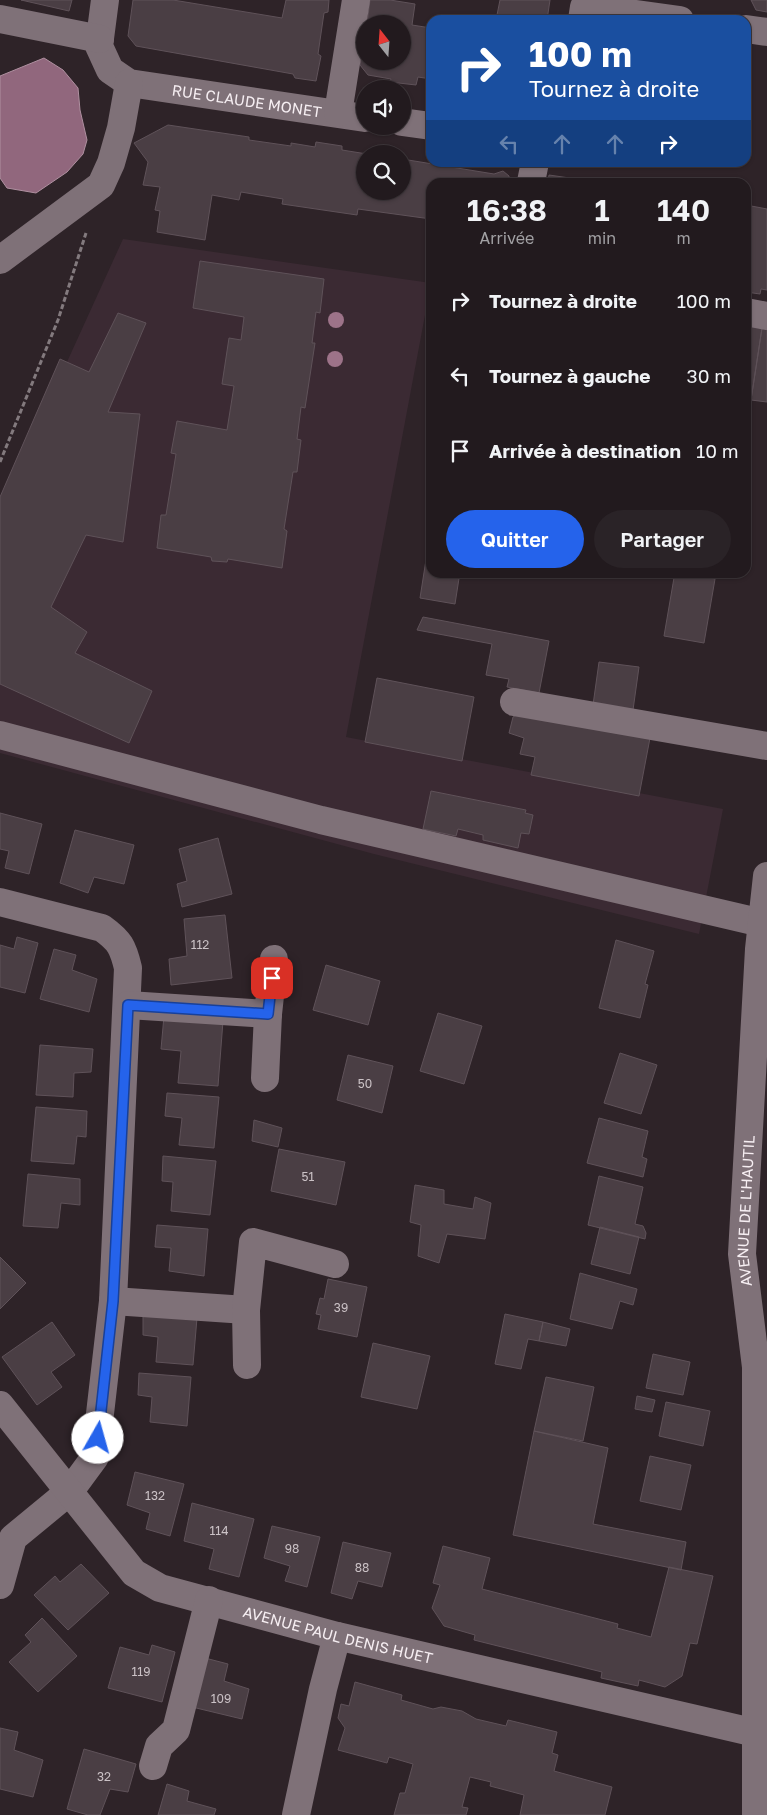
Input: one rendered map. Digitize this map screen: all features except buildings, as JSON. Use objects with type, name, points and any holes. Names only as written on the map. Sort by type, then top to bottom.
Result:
[{"type":"street","points":[[0,260],[101,185],[111,163],[121,128],[129,83],[110,70],[99,46],[105,0]]},
{"type":"street","points":[[338,113],[356,0]]},
{"type":"street","points":[[584,9],[636,15]]},
{"type":"street","points":[[0,19],[100,39]]},
{"type":"street","points":[[751,30],[767,32]]},
{"type":"street","name":"RUE CLAUDE MONET","points":[[129,83],[356,116]]},
{"type":"street","points":[[411,123],[426,125]]},
{"type":"street","points":[[751,313],[767,316]]},
{"type":"street","points":[[514,702],[767,746]]},
{"type":"street","points":[[0,735],[321,820],[762,923]]},
{"type":"street","name":"AVENUE DE L'HAUTIL","points":[[756,1815],[756,1367],[742,1254],[752,1048],[767,876]]},
{"type":"street","points":[[0,902],[102,928],[115,937],[124,952],[128,968],[128,1005],[113,1301],[95,1458],[70,1491],[12,1538],[0,1585]]},
{"type":"street","points":[[265,1078],[268,1014],[274,959]]},
{"type":"street","points":[[128,1005],[268,1014]]},
{"type":"street","points":[[248,1365],[246,1310],[253,1242],[335,1264]]},
{"type":"street","points":[[113,1301],[246,1310]]},
{"type":"street","name":"AVENUE PAUL DENIS HUET","points":[[0,1405],[134,1573],[160,1588],[337,1636],[756,1733]]},
{"type":"street","points":[[153,1766],[159,1746],[176,1730],[209,1600]]},
{"type":"street","points":[[296,1815],[323,1689],[337,1636]]},
{"type":"path","points":[[0,462],[58,320],[87,230]]},
{"type":"shaded area","points":[[44,58],[63,70],[78,88],[80,110],[87,140],[83,154],[67,172],[36,193],[7,188],[0,178],[0,76]]},
{"type":"shaded area","points":[[123,239],[426,282],[426,310],[346,737],[723,809],[699,934],[374,854],[0,753],[0,509]]},
{"type":"route","points":[[98,1438],[113,1301],[128,1005],[268,1014],[272,978]]}]
